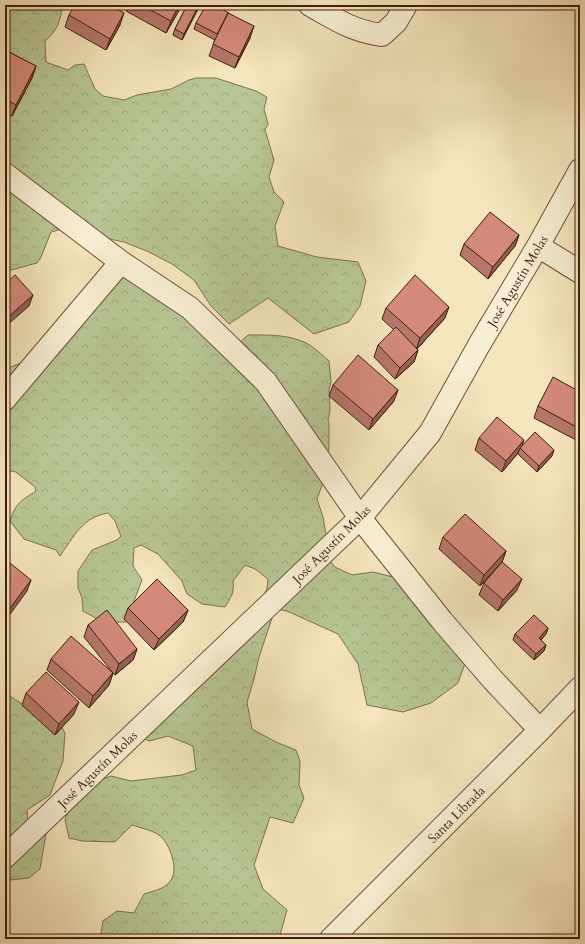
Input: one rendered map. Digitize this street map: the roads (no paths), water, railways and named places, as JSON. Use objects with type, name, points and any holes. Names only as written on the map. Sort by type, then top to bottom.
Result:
[{"type":"street","points":[[310,5],[350,27],[368,33],[382,35],[396,22],[406,5]]},
{"type":"street","name":"José Agustín Molas","points":[[5,857],[360,518],[430,433],[580,170]]},
{"type":"street","points":[[5,174],[121,262],[190,308],[266,382],[360,518],[443,622],[540,730]]},
{"type":"street","points":[[538,246],[580,272]]},
{"type":"street","points":[[5,399],[121,262]]},
{"type":"street","name":"Santa Librada","points":[[331,939],[580,688]]}]
